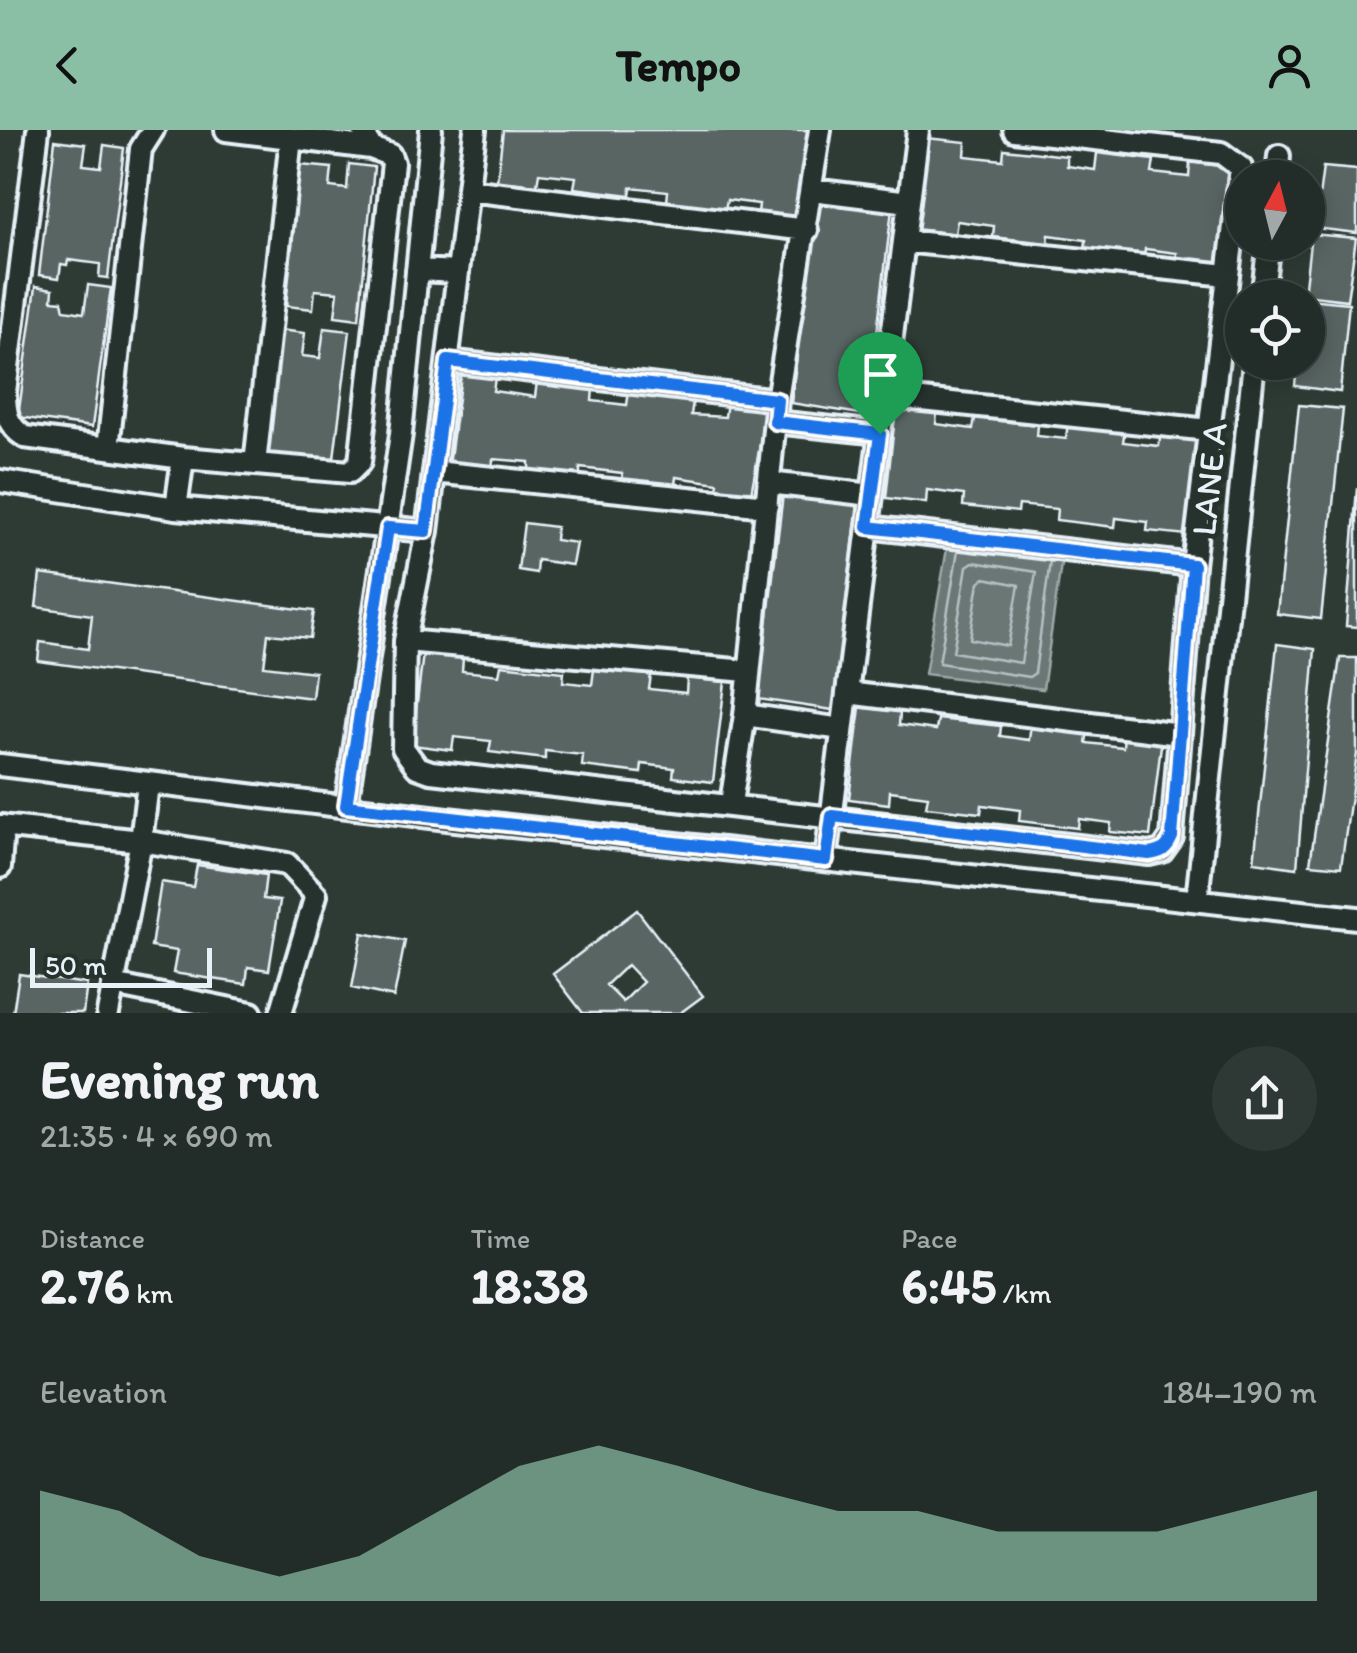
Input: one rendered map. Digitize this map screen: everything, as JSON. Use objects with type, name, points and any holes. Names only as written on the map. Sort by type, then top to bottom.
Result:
[{"type":"street","points":[[38,130],[5,407],[15,430],[25,436],[182,458],[350,472],[360,462],[393,163],[390,155],[366,139],[291,138],[226,130]]},
{"type":"street","points":[[108,448],[142,150],[153,130]]},
{"type":"street","points":[[346,806],[388,528],[431,130]]},
{"type":"street","points":[[474,130],[434,472],[405,640],[403,748],[417,767],[431,772],[1149,854],[1162,852],[1172,837],[1193,565],[1242,180],[1240,168],[1221,153],[1014,130]]},
{"type":"street","points":[[731,804],[745,714],[776,411],[820,130]]},
{"type":"street","points":[[826,860],[918,130]]},
{"type":"street","points":[[255,464],[291,138]]},
{"type":"street","points":[[468,190],[807,230]]},
{"type":"street","points":[[812,190],[909,202]]},
{"type":"street","points":[[904,241],[1227,276]]},
{"type":"street","points":[[417,270],[458,272]]},
{"type":"street","points":[[448,361],[776,411],[880,434]]},
{"type":"street","name":"LANE A","points":[[1197,900],[1252,380]]},
{"type":"street","points":[[884,396],[1209,430]]},
{"type":"street","points":[[176,508],[182,458]]},
{"type":"street","points":[[434,472],[767,506]]},
{"type":"street","points":[[0,481],[176,508],[426,531]]},
{"type":"street","points":[[769,482],[872,495]]},
{"type":"street","points":[[868,527],[1193,565]]},
{"type":"street","points":[[405,640],[747,671]]},
{"type":"street","points":[[847,693],[1180,734]]},
{"type":"street","points":[[745,714],[842,729]]},
{"type":"street","points":[[0,765],[1357,918]]},
{"type":"street","points":[[108,1013],[148,784]]},
{"type":"street","points":[[0,867],[2,826],[141,841],[287,864],[316,895],[280,1013]]},
{"type":"street","points":[[113,985],[251,1013]]},
{"type":"water","points":[[949,537],[1063,550],[1043,689],[925,674]]},
{"type":"building","points":[[503,130],[809,130],[799,218],[758,213],[759,204],[727,200],[725,209],[667,202],[668,191],[631,187],[630,195],[574,188],[576,177],[539,173],[537,185],[497,181]]},
{"type":"building","points":[[926,138],[966,142],[965,156],[1003,160],[1004,149],[1067,156],[1067,166],[1095,170],[1097,153],[1154,160],[1152,173],[1189,177],[1190,162],[1225,167],[1217,266],[1176,262],[1177,253],[1145,249],[1144,257],[1085,251],[1086,240],[1049,235],[1048,243],[993,237],[994,226],[957,221],[955,234],[915,229]]},
{"type":"building","points":[[55,140],[86,144],[83,165],[101,167],[104,145],[124,148],[108,278],[99,277],[100,264],[68,260],[67,265],[61,264],[59,278],[39,275]]},
{"type":"building","points":[[349,164],[374,167],[359,319],[335,316],[338,292],[315,290],[313,309],[286,306],[300,165],[332,168],[330,187],[347,189]]},
{"type":"building","points":[[1325,167],[1357,170],[1357,233],[1325,229]]},
{"type":"building","points":[[817,198],[892,209],[867,415],[791,403]]},
{"type":"building","points":[[1325,235],[1356,238],[1347,300],[1325,297],[1325,280],[1306,280],[1308,260],[1325,260]]},
{"type":"building","points":[[88,285],[111,288],[92,427],[18,417],[36,286],[53,289],[52,300],[62,301],[64,310],[84,313]]},
{"type":"building","points":[[1325,301],[1349,303],[1340,392],[1295,386],[1296,380],[1325,380]]},
{"type":"building","points":[[324,328],[350,331],[334,458],[320,464],[261,461],[278,330],[305,333],[302,356],[320,358]]},
{"type":"building","points":[[461,375],[495,378],[493,391],[535,397],[537,381],[593,387],[592,401],[627,405],[629,391],[684,396],[693,401],[691,415],[725,417],[727,401],[767,407],[750,499],[716,494],[718,483],[676,477],[674,492],[624,487],[622,473],[580,468],[580,481],[529,475],[529,462],[493,459],[492,472],[449,466]]},
{"type":"building","points":[[1299,405],[1343,409],[1321,619],[1277,614]]},
{"type":"building","points":[[896,406],[937,411],[936,424],[973,429],[975,418],[1038,425],[1037,436],[1066,439],[1068,422],[1125,429],[1123,442],[1159,446],[1161,431],[1199,436],[1187,535],[1147,531],[1148,522],[1116,518],[1115,527],[1056,520],[1057,509],[1019,505],[1018,512],[963,506],[964,495],[927,490],[926,503],[886,498]]},
{"type":"building","points":[[1357,488],[1357,627],[1346,626]]},
{"type":"building","points":[[783,494],[858,504],[833,710],[758,699]]},
{"type":"building","points":[[524,523],[556,527],[555,540],[576,543],[572,565],[537,560],[536,573],[518,570]]},
{"type":"building","points":[[40,574],[314,611],[310,638],[268,634],[264,666],[315,672],[312,698],[38,661],[40,642],[88,649],[92,615],[36,607]]},
{"type":"building","points":[[1277,644],[1315,649],[1297,868],[1254,862]]},
{"type":"building","points":[[423,653],[463,658],[462,671],[499,675],[501,665],[564,672],[563,682],[592,685],[594,669],[651,675],[649,689],[686,693],[687,678],[725,682],[713,782],[673,777],[674,768],[642,764],[641,773],[582,766],[583,755],[545,751],[545,759],[489,752],[491,741],[454,737],[452,750],[412,745]]},
{"type":"building","points":[[1340,658],[1357,658],[1357,754],[1341,867],[1310,864]]},
{"type":"building","points":[[860,707],[900,712],[899,725],[936,730],[938,719],[1001,726],[1000,736],[1029,740],[1031,723],[1088,730],[1086,743],[1123,747],[1124,732],[1162,737],[1150,836],[1110,832],[1111,823],[1079,819],[1078,828],[1019,821],[1020,810],[982,805],[981,813],[926,807],[928,796],[890,791],[889,804],[849,799]]},
{"type":"building","points":[[197,865],[266,875],[263,899],[280,901],[269,970],[248,967],[246,984],[173,973],[177,951],[151,947],[161,882],[193,887]]},
{"type":"building","points":[[637,910],[703,996],[680,1013],[583,1013],[553,974]],"holes":[[[627,965],[643,982],[623,1002],[606,985]]]},
{"type":"building","points":[[362,933],[405,941],[394,997],[352,988]]},
{"type":"building","points":[[19,974],[87,984],[83,1013],[13,1013]]},
{"type":"route","points":[[448,361],[777,400],[775,422],[880,434],[868,527],[1193,565],[1172,837],[1162,852],[1149,854],[832,816],[826,860],[346,806],[388,528],[426,531],[448,361]]}]
